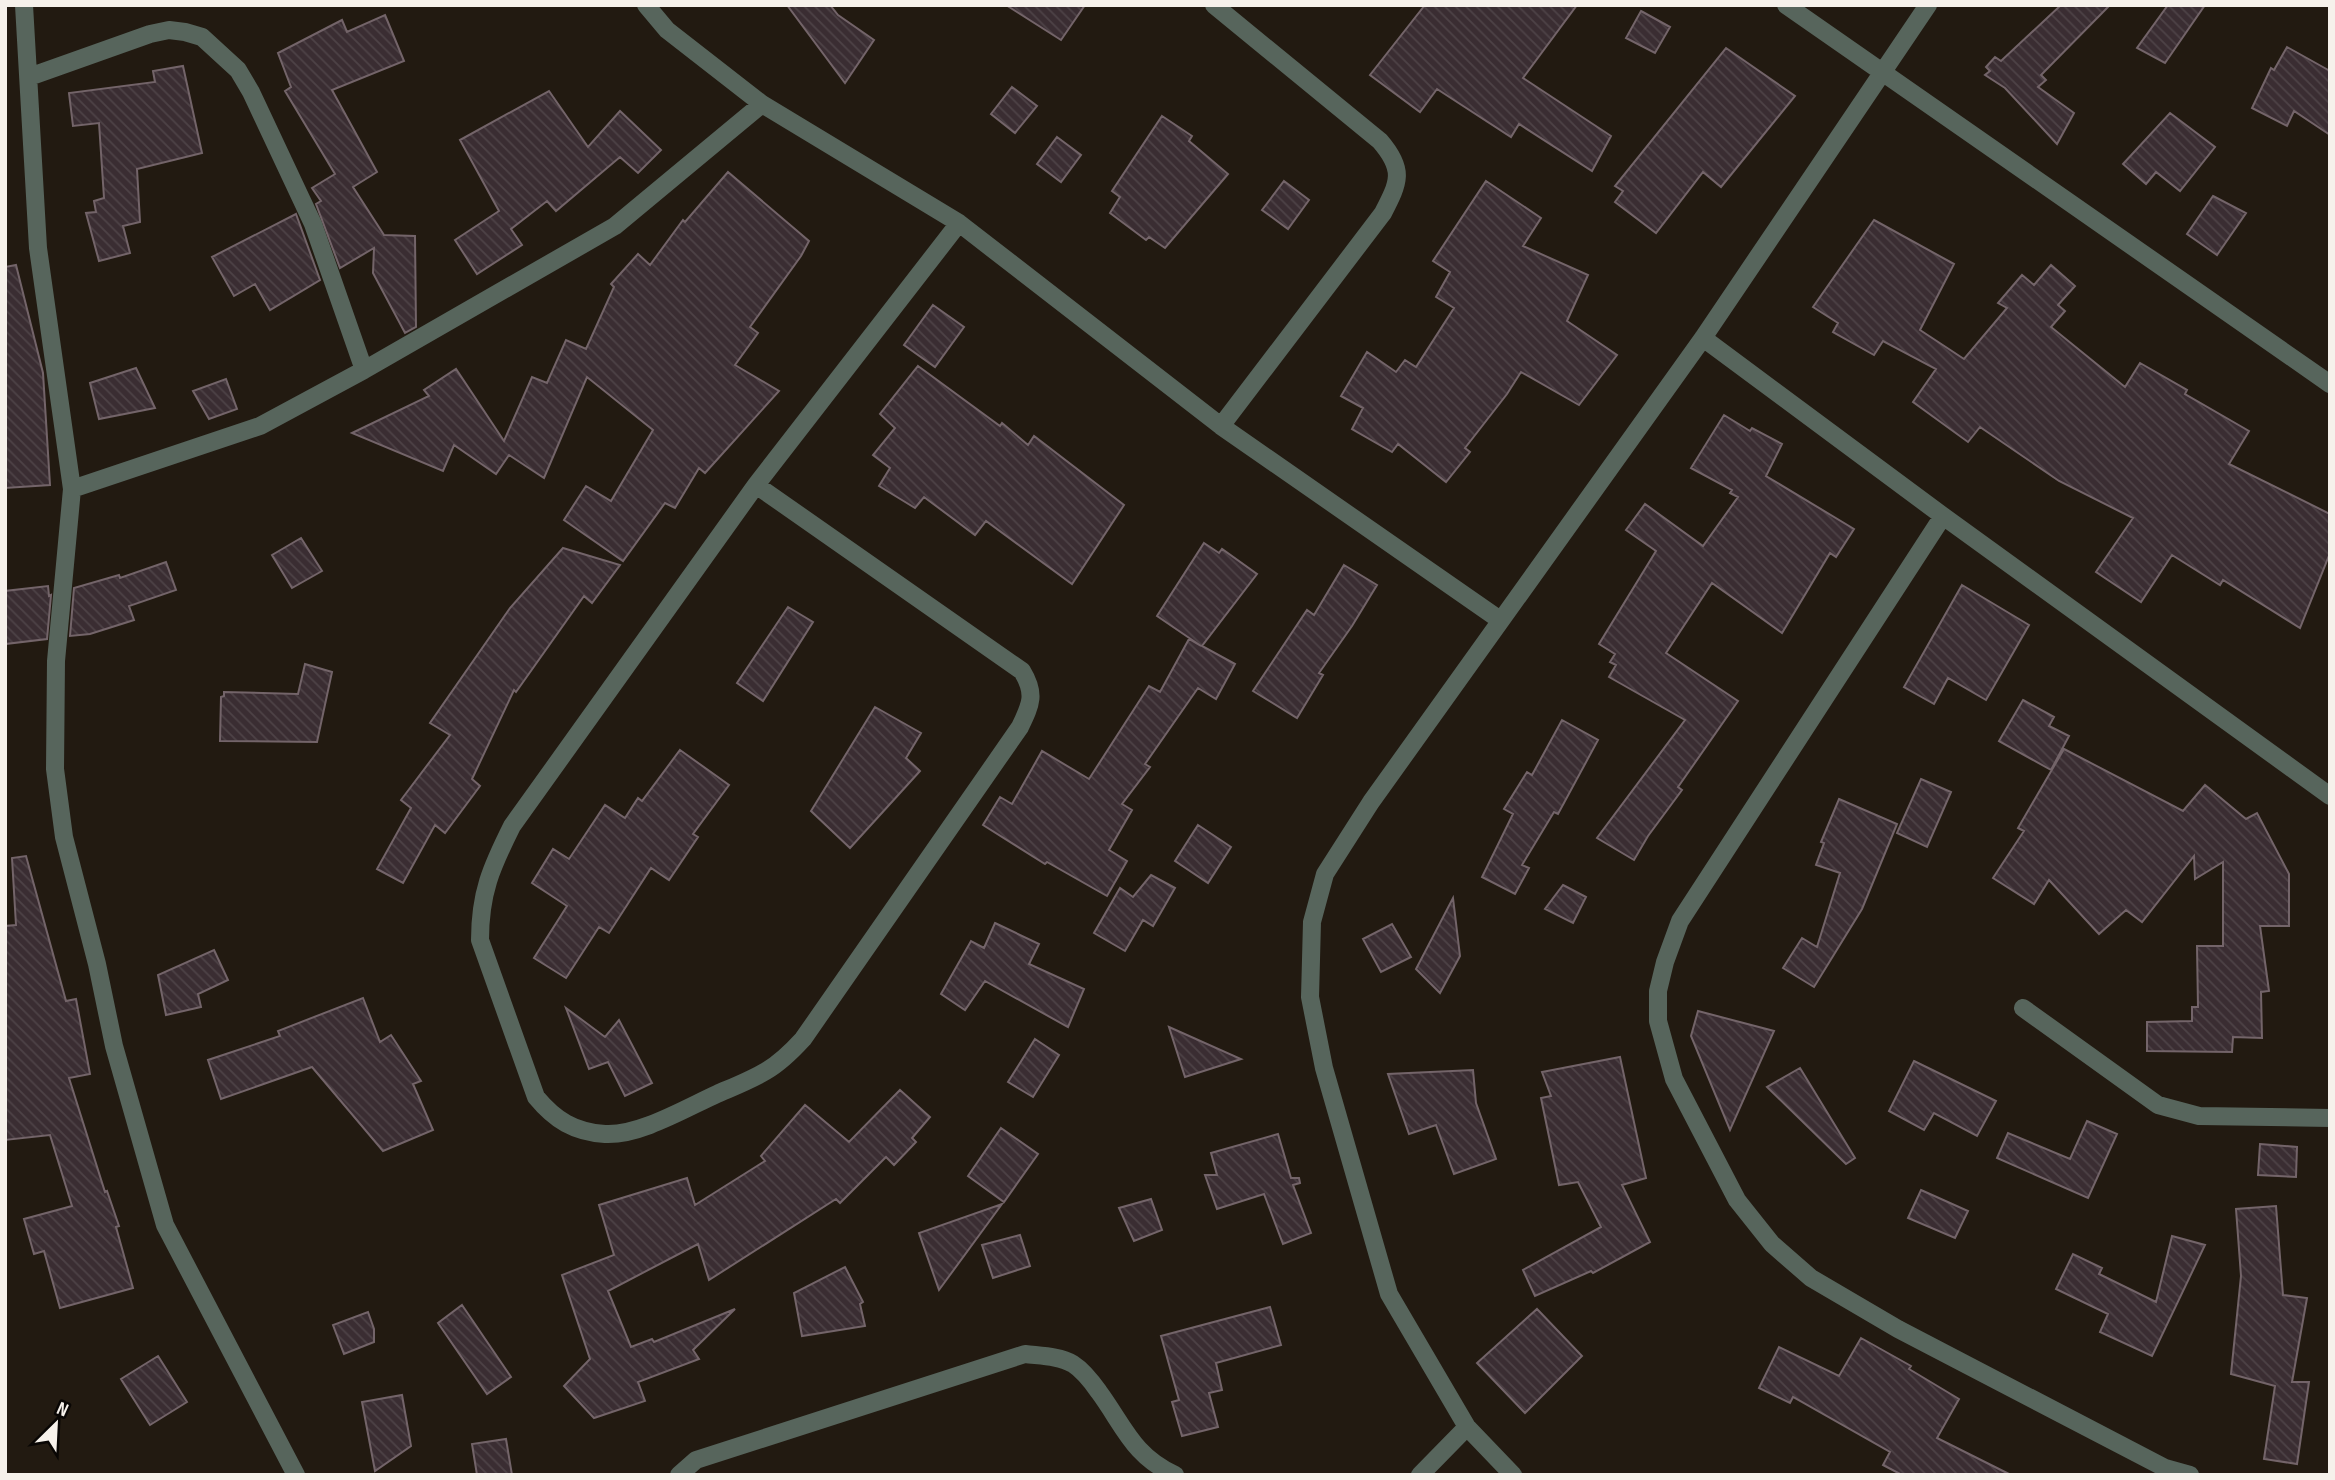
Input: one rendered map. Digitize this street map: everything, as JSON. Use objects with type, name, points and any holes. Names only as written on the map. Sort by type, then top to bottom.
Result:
[{"type":"street","points":[[24,5],[38,248],[72,489],[56,661],[55,769],[64,836],[94,952],[114,1046],[164,1224],[296,1475]]},
{"type":"street","points":[[646,5],[667,30],[762,104],[959,223],[1221,426],[1500,620]]},
{"type":"street","points":[[1214,5],[1380,141],[1393,155],[1398,179],[1383,213],[1221,426]]},
{"type":"street","points":[[1786,5],[2330,384]]},
{"type":"street","points":[[1513,1475],[1466,1427],[1389,1294],[1324,1068],[1310,997],[1312,922],[1325,874],[1371,802],[1703,338],[1928,5]]},
{"type":"street","points":[[29,77],[150,34],[169,30],[202,37],[221,53],[238,70],[251,92],[313,224],[364,370]]},
{"type":"street","points":[[72,489],[260,426],[364,370],[615,226],[762,104]]},
{"type":"street","points":[[756,485],[1022,671],[1032,695],[1029,708],[1004,749],[803,1039],[789,1054],[768,1071],[630,1131],[607,1134],[576,1129],[552,1116],[536,1097],[480,940],[480,914],[492,865],[512,826],[756,485],[959,223]]},
{"type":"street","points":[[1703,338],[1943,516],[2330,796]]},
{"type":"street","points":[[1943,516],[1680,921],[1658,991],[1658,1021],[1674,1079],[1737,1200],[1772,1244],[1811,1278],[1898,1329],[2165,1468],[2190,1475]]},
{"type":"street","points":[[2023,1008],[2158,1105],[2199,1116],[2330,1118]]},
{"type":"street","points":[[679,1475],[696,1461],[1025,1354],[1051,1357],[1073,1364],[1088,1377],[1128,1437],[1147,1458],[1175,1475]]},
{"type":"street","points":[[1420,1475],[1466,1427]]},
{"type":"building","points":[[787,5],[830,5],[838,15],[874,40],[845,83]]},
{"type":"building","points":[[1006,5],[1085,5],[1061,40]]},
{"type":"building","points":[[1425,5],[1577,5],[1523,78],[1611,136],[1592,171],[1519,124],[1511,137],[1437,89],[1420,112],[1370,75]]},
{"type":"building","points":[[2061,5],[2110,5],[2041,75],[2046,80],[2038,87],[2074,113],[2057,144],[2005,88],[1985,75],[1990,71],[1986,67],[1995,57],[2001,61]]},
{"type":"building","points":[[2168,5],[2205,5],[2165,63],[2137,48]]},
{"type":"building","points":[[1641,11],[1670,27],[1655,53],[1626,38]]},
{"type":"building","points":[[385,15],[404,61],[332,90],[377,172],[353,187],[384,235],[415,236],[416,327],[405,333],[373,273],[374,248],[340,268],[316,204],[321,201],[312,188],[335,174],[285,91],[291,87],[278,53],[342,20],[347,32]]},
{"type":"building","points":[[2287,47],[2330,71],[2330,135],[2294,111],[2287,126],[2252,108],[2271,68],[2274,70]]},
{"type":"building","points":[[1726,48],[1795,96],[1721,187],[1703,172],[1656,233],[1615,202],[1623,191],[1615,186]]},
{"type":"building","points":[[183,66],[202,153],[137,169],[140,222],[123,226],[130,253],[99,261],[86,213],[96,212],[94,201],[104,198],[99,123],[73,126],[69,93],[155,82],[153,71]]},
{"type":"building","points":[[1012,87],[1037,106],[1015,133],[991,114]]},
{"type":"building","points":[[549,91],[588,147],[620,111],[661,150],[638,173],[620,157],[556,211],[547,201],[511,229],[522,245],[477,274],[455,240],[499,211],[460,140]]},
{"type":"building","points":[[2170,113],[2215,147],[2180,191],[2156,172],[2146,184],[2123,164]]},
{"type":"building","points":[[1162,116],[1192,136],[1189,141],[1228,174],[1165,248],[1149,237],[1146,240],[1110,213],[1120,197],[1112,191]]},
{"type":"building","points":[[1057,137],[1081,155],[1061,182],[1037,164]]},
{"type":"building","points":[[728,172],[809,241],[750,327],[758,333],[735,365],[779,391],[705,473],[699,468],[675,508],[665,503],[623,561],[564,520],[586,486],[611,501],[653,430],[587,377],[544,478],[509,455],[496,474],[454,445],[443,471],[352,433],[429,396],[424,390],[456,369],[504,441],[532,377],[547,383],[566,340],[586,349],[614,287],[611,284],[638,254],[650,265],[683,220],[685,222]]},
{"type":"building","points":[[1284,181],[1309,200],[1288,229],[1262,210]]},
{"type":"building","points":[[1486,181],[1541,218],[1523,246],[1588,275],[1567,321],[1617,355],[1579,405],[1521,372],[1465,448],[1470,452],[1446,482],[1398,444],[1392,452],[1352,429],[1363,408],[1341,396],[1367,352],[1396,372],[1405,360],[1416,367],[1454,308],[1436,297],[1450,272],[1433,261]]},
{"type":"building","points":[[2213,196],[2246,213],[2217,255],[2187,234]]},
{"type":"building","points":[[296,214],[320,280],[270,310],[255,284],[234,296],[212,257]]},
{"type":"building","points":[[1874,220],[1954,264],[1920,330],[1964,359],[2007,308],[1998,303],[2022,275],[2034,285],[2051,265],[2075,286],[2058,305],[2065,311],[2051,327],[2125,387],[2140,363],[2187,390],[2185,394],[2249,431],[2229,464],[2330,514],[2330,553],[2300,628],[2223,580],[2220,585],[2172,555],[2141,602],[2096,572],[2133,518],[2059,481],[1980,427],[1968,442],[1913,402],[1936,369],[1883,341],[1874,355],[1833,332],[1838,323],[1813,307]]},
{"type":"building","points":[[16,265],[43,373],[50,485],[5,488],[5,267]]},
{"type":"building","points":[[933,305],[964,327],[935,367],[904,345]]},
{"type":"building","points":[[918,366],[1000,426],[1002,423],[1028,445],[1034,436],[1124,505],[1072,584],[986,521],[975,535],[924,497],[915,508],[879,486],[890,468],[873,455],[895,428],[880,414]]},
{"type":"building","points":[[136,368],[155,408],[99,419],[90,383]]},
{"type":"building","points":[[226,379],[237,409],[209,419],[193,391]]},
{"type":"building","points":[[1724,415],[1750,431],[1752,428],[1782,444],[1766,476],[1854,529],[1836,557],[1830,553],[1782,633],[1712,583],[1666,653],[1738,701],[1678,787],[1682,790],[1634,860],[1597,838],[1685,720],[1609,677],[1616,665],[1610,662],[1615,654],[1599,644],[1656,551],[1626,530],[1645,504],[1703,546],[1738,497],[1730,493],[1732,490],[1691,468]]},
{"type":"building","points":[[301,538],[322,571],[292,588],[272,555]]},
{"type":"building","points":[[1204,543],[1219,553],[1222,549],[1257,574],[1202,646],[1235,664],[1216,699],[1198,688],[1145,764],[1150,767],[1122,804],[1132,810],[1109,850],[1127,861],[1107,896],[1047,862],[1045,864],[983,825],[1000,797],[1012,804],[1042,751],[1089,779],[1149,686],[1160,692],[1189,639],[1201,646],[1157,616]]},
{"type":"building","points":[[563,548],[620,565],[592,603],[584,596],[516,692],[514,690],[472,779],[480,786],[445,833],[435,825],[403,883],[377,869],[411,808],[401,800],[450,735],[430,723],[510,608]]},
{"type":"building","points":[[166,562],[176,590],[129,606],[134,620],[90,634],[70,636],[74,588],[119,575],[120,578]]},
{"type":"building","points":[[1344,565],[1377,585],[1319,673],[1323,675],[1297,718],[1253,691],[1307,610],[1314,615]]},
{"type":"building","points":[[1962,585],[2029,625],[1986,700],[1948,678],[1934,704],[1904,687]]},
{"type":"building","points":[[48,586],[49,596],[51,595],[47,639],[5,644],[5,591]]},
{"type":"building","points":[[788,607],[813,622],[763,701],[737,683]]},
{"type":"building","points":[[305,664],[332,672],[317,742],[220,741],[221,697],[224,692],[298,694]]},
{"type":"building","points":[[2023,700],[2054,717],[2049,726],[2069,736],[2051,770],[1999,741]]},
{"type":"building","points":[[875,707],[921,733],[906,758],[920,771],[850,848],[811,811]]},
{"type":"building","points":[[1562,720],[1598,740],[1558,814],[1554,812],[1522,865],[1529,868],[1515,894],[1482,877],[1513,814],[1504,809],[1527,772],[1532,775]]},
{"type":"building","points":[[2064,749],[2183,811],[2205,785],[2246,819],[2257,813],[2289,874],[2289,926],[2260,926],[2269,991],[2261,992],[2262,1038],[2233,1037],[2232,1052],[2147,1051],[2147,1022],[2192,1021],[2192,1007],[2198,1007],[2197,946],[2223,946],[2223,862],[2195,879],[2194,856],[2142,922],[2126,910],[2099,934],[2049,880],[2034,904],[1993,878],[2024,831],[2018,828]]},
{"type":"building","points":[[680,750],[729,785],[693,834],[698,837],[669,880],[651,868],[609,933],[599,927],[566,978],[534,958],[567,906],[532,883],[553,849],[569,859],[605,805],[625,818],[638,798],[642,801]]},
{"type":"building","points":[[1921,779],[1951,792],[1927,847],[1897,833]]},
{"type":"building","points":[[1839,799],[1897,824],[1862,909],[1814,987],[1783,968],[1802,938],[1817,947],[1840,873],[1816,865],[1824,843],[1821,842]]},
{"type":"building","points":[[1198,825],[1231,847],[1208,883],[1175,861]]},
{"type":"building","points":[[26,856],[66,1001],[76,999],[90,1074],[69,1078],[105,1192],[107,1191],[119,1226],[116,1227],[133,1288],[60,1308],[44,1251],[34,1254],[24,1219],[72,1206],[50,1135],[5,1140],[5,926],[16,925],[12,858]]},
{"type":"building","points":[[1151,875],[1175,888],[1153,926],[1143,920],[1125,951],[1094,933],[1120,888],[1133,897]]},
{"type":"building","points":[[1563,885],[1586,897],[1573,923],[1545,909]]},
{"type":"building","points":[[1453,898],[1460,956],[1440,993],[1416,969]]},
{"type":"building","points":[[995,923],[1039,944],[1029,964],[1084,989],[1068,1027],[985,981],[965,1010],[941,994],[971,941],[984,948]]},
{"type":"building","points":[[1392,924],[1411,957],[1381,972],[1363,939]]},
{"type":"building","points":[[214,950],[228,980],[198,994],[201,1007],[166,1015],[158,975]]},
{"type":"building","points":[[363,998],[380,1042],[391,1035],[421,1081],[413,1084],[433,1130],[383,1151],[312,1067],[221,1099],[208,1060],[280,1036],[278,1031]]},
{"type":"building","points":[[566,1008],[605,1037],[619,1020],[652,1083],[625,1096],[608,1062],[589,1069]]},
{"type":"building","points":[[1698,1011],[1774,1031],[1730,1130],[1691,1036]]},
{"type":"building","points":[[1169,1027],[1241,1059],[1185,1077]]},
{"type":"building","points":[[1035,1039],[1059,1055],[1033,1097],[1008,1082]]},
{"type":"building","points":[[1620,1057],[1646,1178],[1622,1185],[1650,1242],[1593,1273],[1591,1271],[1535,1296],[1523,1270],[1601,1227],[1578,1182],[1559,1185],[1541,1098],[1551,1096],[1542,1072]]},
{"type":"building","points":[[1914,1061],[1996,1101],[1977,1136],[1934,1113],[1924,1130],[1889,1111]]},
{"type":"building","points":[[1800,1068],[1855,1158],[1846,1164],[1767,1087]]},
{"type":"building","points":[[1473,1070],[1476,1103],[1496,1159],[1454,1174],[1436,1125],[1409,1134],[1388,1074]]},
{"type":"building","points":[[900,1090],[930,1117],[912,1138],[916,1142],[894,1165],[886,1157],[840,1203],[836,1199],[709,1280],[698,1244],[608,1291],[631,1347],[652,1339],[654,1342],[735,1309],[693,1350],[699,1359],[638,1382],[645,1401],[594,1418],[564,1386],[590,1359],[562,1275],[614,1255],[599,1205],[687,1178],[695,1205],[765,1161],[761,1156],[805,1105],[849,1142]]},
{"type":"building","points":[[2087,1121],[2117,1134],[2088,1198],[1997,1158],[2008,1133],[2070,1159]]},
{"type":"building","points":[[1001,1128],[1038,1154],[1004,1202],[968,1176]]},
{"type":"building","points":[[1278,1134],[1291,1178],[1299,1178],[1300,1183],[1293,1185],[1311,1233],[1283,1244],[1264,1194],[1217,1209],[1205,1175],[1217,1175],[1211,1153]]},
{"type":"building","points":[[2260,1144],[2297,1147],[2296,1177],[2258,1175]]},
{"type":"building","points":[[1921,1190],[1968,1211],[1955,1238],[1908,1218]]},
{"type":"building","points":[[1151,1199],[1162,1230],[1134,1241],[1119,1208]]},
{"type":"building","points":[[1002,1204],[939,1290],[919,1233]]},
{"type":"building","points":[[2276,1206],[2283,1295],[2307,1298],[2292,1382],[2309,1382],[2297,1464],[2264,1459],[2275,1386],[2231,1374],[2241,1276],[2236,1209]]},
{"type":"building","points":[[1020,1235],[1030,1266],[993,1278],[982,1245]]},
{"type":"building","points":[[2172,1236],[2205,1245],[2152,1356],[2100,1332],[2108,1314],[2056,1289],[2073,1254],[2102,1268],[2099,1274],[2156,1302]]},
{"type":"building","points":[[845,1267],[863,1302],[860,1304],[865,1326],[802,1336],[794,1293]]},
{"type":"building","points":[[462,1305],[511,1377],[487,1394],[438,1323]]},
{"type":"building","points":[[1270,1307],[1281,1345],[1216,1363],[1222,1390],[1209,1393],[1218,1427],[1182,1436],[1172,1402],[1179,1400],[1161,1336]]},
{"type":"building","points":[[1537,1309],[1582,1356],[1525,1413],[1477,1363]]},
{"type":"building","points":[[368,1312],[374,1329],[374,1342],[344,1354],[333,1325]]},
{"type":"building","points":[[1861,1338],[1911,1366],[1909,1369],[1959,1399],[1937,1438],[2011,1475],[1902,1475],[1883,1465],[1890,1452],[1793,1397],[1790,1403],[1759,1388],[1779,1347],[1839,1376]]},
{"type":"building","points":[[158,1356],[187,1402],[150,1425],[121,1379]]},
{"type":"building","points":[[402,1395],[411,1446],[375,1471],[362,1402]]},
{"type":"building","points":[[506,1439],[512,1475],[477,1475],[472,1444]]}]
